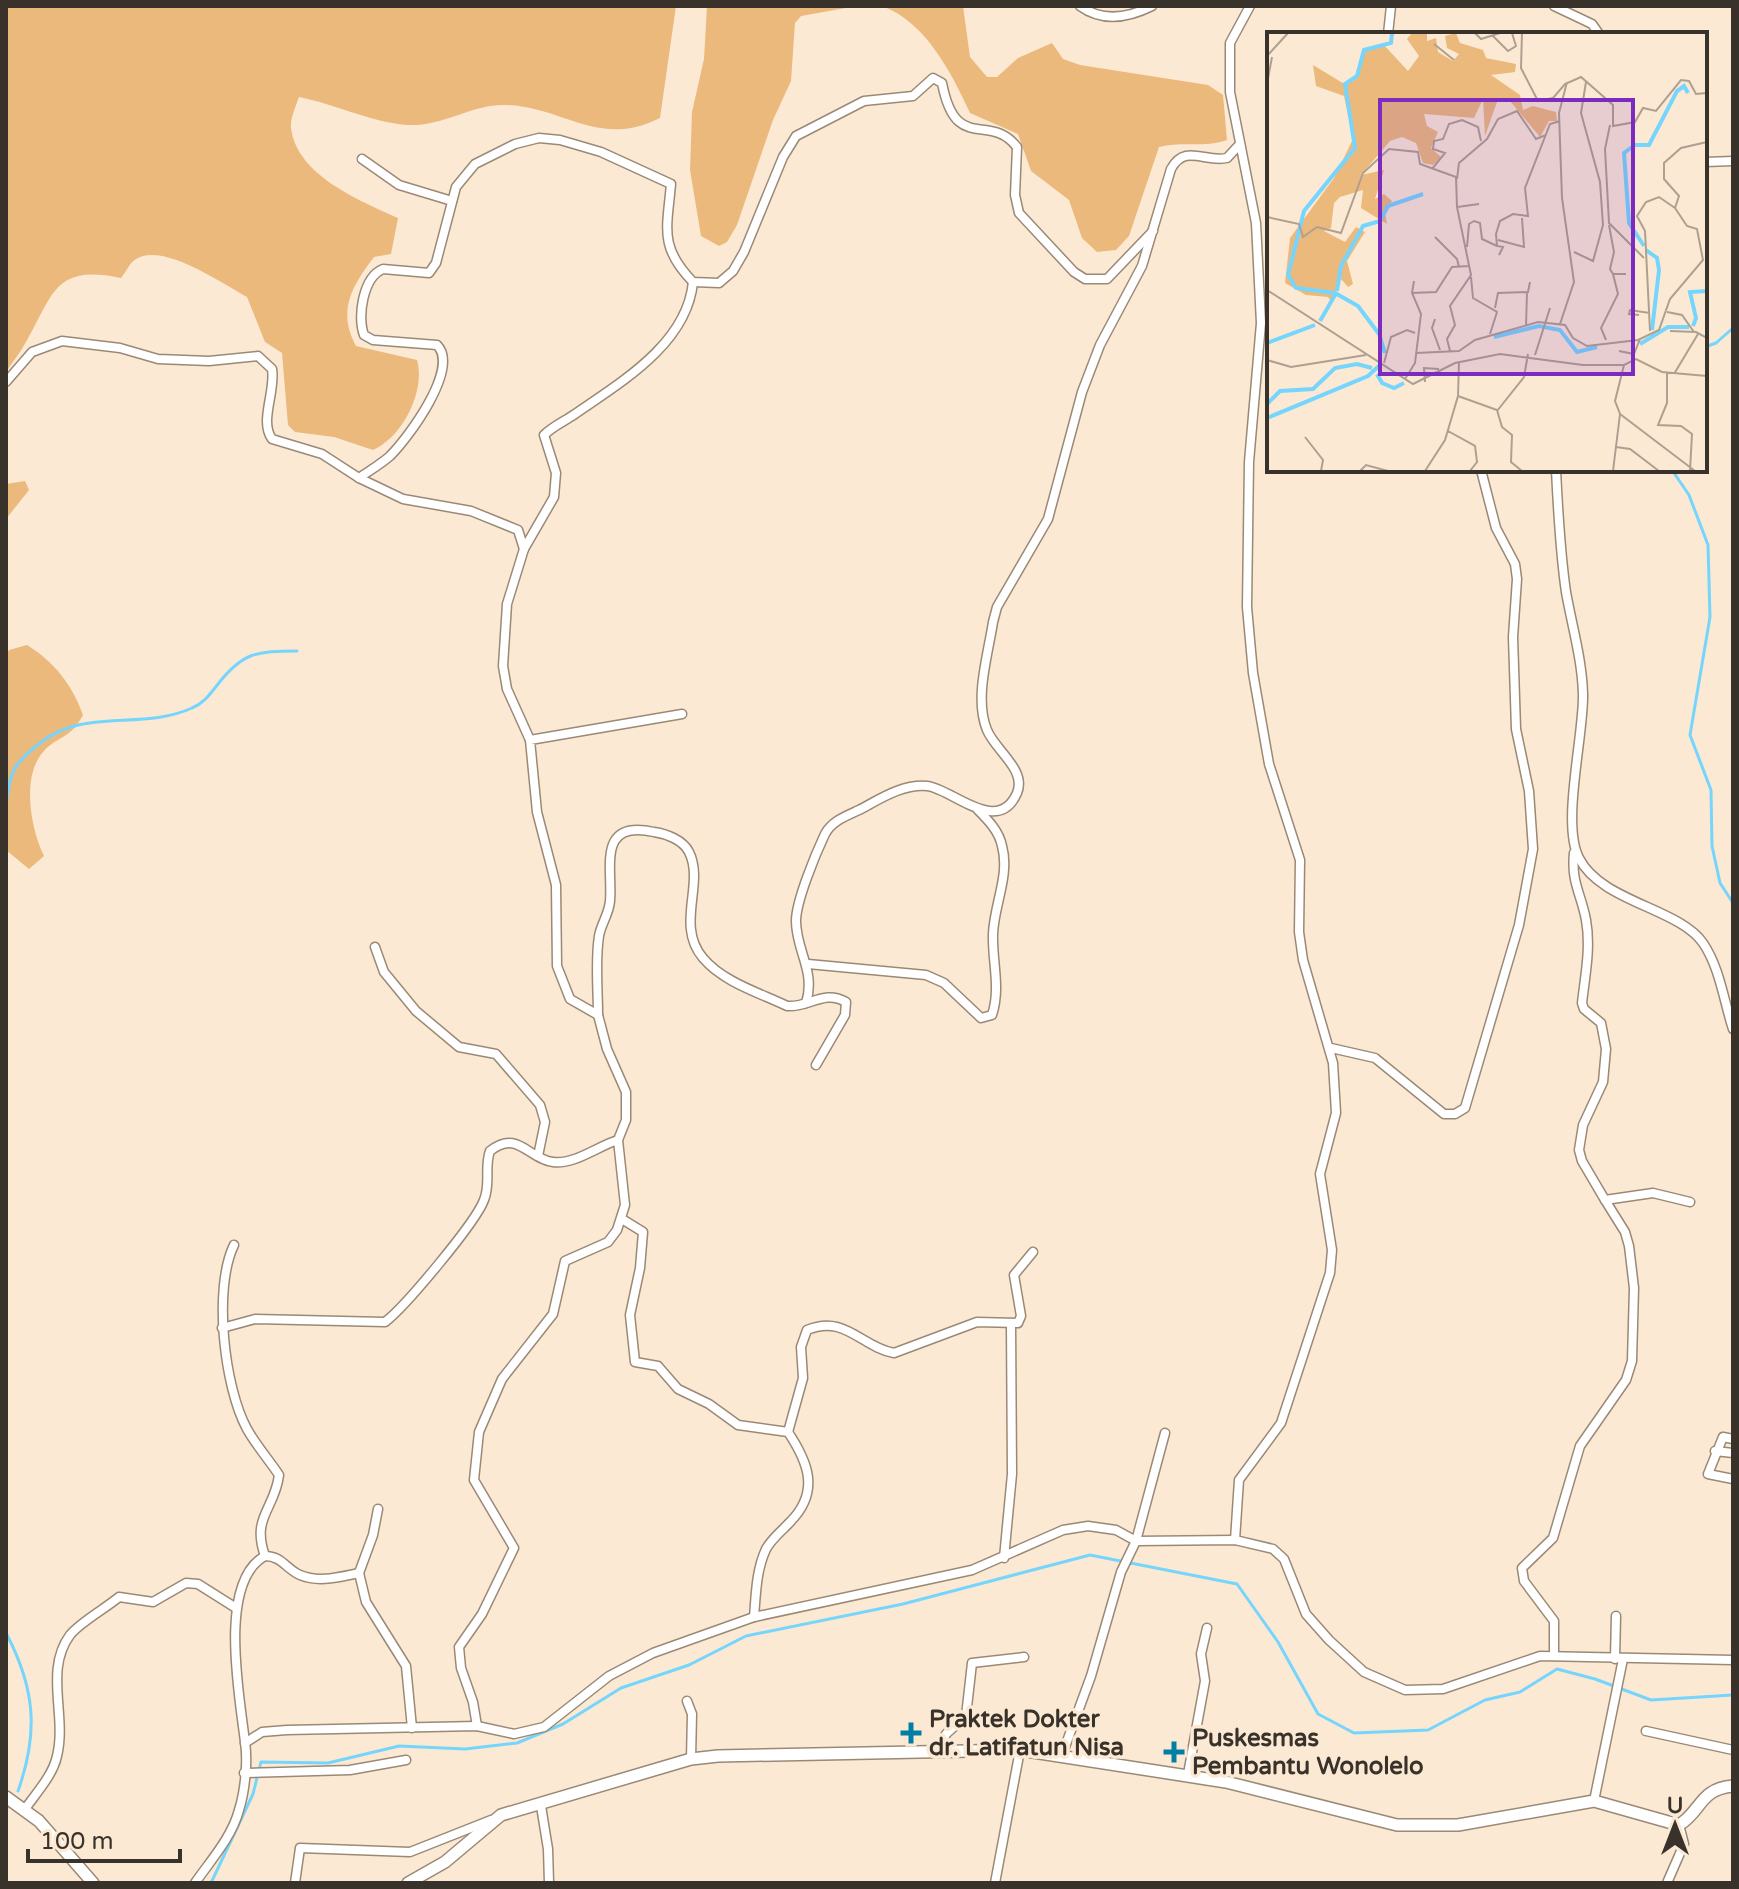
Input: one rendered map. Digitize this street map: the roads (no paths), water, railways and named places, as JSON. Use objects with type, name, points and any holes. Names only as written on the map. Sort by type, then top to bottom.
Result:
[{"type":"main road","points":[[408,1883],[445,1862],[491,1820],[691,1759],[1020,1750],[1188,1774],[1397,1825],[1499,1820],[1594,1801],[1679,1825],[1712,1791],[1733,1786]]},
{"type":"main road","points":[[6,1797],[25,1809],[93,1883]]},
{"type":"street","points":[[1080,6],[1105,17],[1127,17],[1152,6]]},
{"type":"street","points":[[1235,1540],[1239,1480],[1281,1423],[1330,1273],[1332,1250],[1320,1174],[1336,1113],[1331,1048],[1303,960],[1299,932],[1300,860],[1269,764],[1253,673],[1246,568],[1249,462],[1261,323],[1256,223],[1230,92],[1230,43],[1250,6]]},
{"type":"street","points":[[1388,32],[1391,6]]},
{"type":"street","points":[[1554,6],[1584,19],[1597,32]]},
{"type":"street","points":[[359,478],[390,456],[437,388],[445,364],[437,345],[373,340],[364,335],[361,324],[367,285],[383,269],[429,273],[436,263],[456,187],[475,164],[515,144],[539,138],[601,152],[671,184],[666,243],[669,254],[693,282],[719,283],[733,271],[783,157],[796,136],[864,101],[913,96],[933,78],[942,83],[947,111],[958,123],[1002,135],[1017,147],[1015,195],[1019,213],[1074,272],[1085,279],[1107,279],[1153,231]]},
{"type":"street","points":[[978,810],[1006,806],[1019,786],[1017,774],[995,746],[983,718],[993,622],[1004,593],[1048,519],[1082,392],[1100,345],[1142,266],[1171,169],[1180,157],[1187,154],[1219,160],[1227,158],[1240,144]]},
{"type":"street","points":[[362,159],[399,185],[452,201]]},
{"type":"street","points":[[1707,162],[1733,161]]},
{"type":"street","points":[[598,1015],[570,999],[557,966],[556,885],[537,812],[530,740],[507,689],[503,666],[507,604],[524,549],[554,497],[556,473],[544,435],[651,358],[678,322],[691,296],[693,282]]},
{"type":"street","points":[[6,382],[32,352],[62,341],[120,348],[158,359],[209,361],[258,356],[272,369],[274,389],[267,420],[272,439],[322,454],[359,478],[403,499],[471,511],[509,524],[518,530],[524,549]]},
{"type":"street","points":[[1331,1048],[1375,1058],[1444,1114],[1465,1108],[1519,925],[1533,849],[1529,791],[1516,729],[1513,637],[1517,579],[1509,549],[1496,528],[1482,472]]},
{"type":"street","points":[[1554,1655],[1554,1621],[1524,1581],[1522,1568],[1553,1538],[1580,1446],[1626,1380],[1635,1334],[1629,1246],[1625,1232],[1579,1150],[1583,1125],[1603,1082],[1606,1049],[1601,1023],[1584,1009],[1582,1003],[1589,942],[1586,920],[1574,887],[1573,817],[1583,695],[1580,655],[1558,531],[1556,472]]},
{"type":"street","points":[[530,740],[682,714]]},
{"type":"street","points":[[806,1003],[810,991],[808,964],[796,917],[823,839],[832,825],[899,790],[930,786],[978,810],[994,826],[1005,861],[993,933],[997,982],[992,1015],[981,1018],[944,983],[926,975],[808,964]]},
{"type":"street","points":[[477,1726],[473,1702],[461,1668],[459,1647],[482,1614],[514,1548],[474,1480],[482,1422],[502,1379],[553,1314],[565,1261],[608,1242],[622,1219],[625,1192],[618,1140],[626,1120],[626,1092],[607,1049],[598,1015],[599,935],[611,897],[608,855],[620,836],[643,830],[680,841],[688,850],[693,871],[689,919],[695,947],[702,958],[720,973],[787,1006],[798,1007],[815,997],[843,999],[847,1005],[845,1015],[816,1065]]},
{"type":"street","points":[[1575,848],[1586,869],[1601,882],[1702,941],[1725,996],[1733,1029]]},
{"type":"street","points":[[375,947],[384,972],[416,1011],[459,1047],[496,1054],[540,1105],[545,1122],[538,1156]]},
{"type":"street","points":[[222,1328],[255,1319],[385,1322],[478,1212],[488,1184],[487,1160],[490,1151],[506,1143],[517,1142],[556,1163],[618,1140]]},
{"type":"street","points":[[1605,1200],[1653,1193],[1690,1202]]},
{"type":"street","points":[[622,1219],[643,1232],[640,1268],[630,1315],[635,1362],[658,1366],[678,1389],[709,1404],[738,1425],[788,1432]]},
{"type":"street","points":[[234,1245],[225,1278],[222,1328],[246,1427],[279,1475],[261,1519],[260,1538],[265,1556]]},
{"type":"street","points":[[754,1617],[757,1580],[767,1548],[798,1513],[809,1490],[810,1475],[805,1458],[788,1432],[789,1417],[803,1378],[801,1347],[807,1330],[842,1326],[894,1353],[977,1322],[1018,1323],[1021,1316],[1014,1275],[1033,1252]]},
{"type":"street","points":[[1004,1558],[1012,1474],[1011,1324]]},
{"type":"street","points":[[1062,1755],[1103,1640],[1121,1572],[1136,1541],[1165,1433]]},
{"type":"street","points":[[1733,1439],[1723,1437],[1708,1474],[1733,1479]]},
{"type":"street","points":[[1715,1451],[1733,1453]]},
{"type":"street","points":[[378,1509],[359,1573],[366,1602],[406,1666],[412,1728]]},
{"type":"street","points":[[245,1743],[269,1731],[477,1726],[514,1734],[544,1727],[630,1664],[754,1617],[934,1580],[1004,1558],[1063,1530],[1088,1526],[1116,1530],[1136,1541],[1235,1540],[1273,1549],[1284,1559],[1306,1614],[1364,1672],[1383,1683],[1405,1690],[1434,1690],[1523,1659],[1554,1655],[1733,1660]]},
{"type":"street","points":[[195,1883],[232,1827],[247,1773],[238,1691],[236,1608],[246,1579],[255,1563],[265,1556],[281,1559],[298,1574],[323,1580],[359,1573]]},
{"type":"street","points":[[25,1809],[57,1758],[61,1733],[57,1695],[59,1657],[73,1631],[119,1597],[153,1602],[186,1583],[198,1584],[236,1608]]},
{"type":"street","points":[[1594,1801],[1617,1683],[1616,1616]]},
{"type":"street","points":[[1188,1774],[1205,1681],[1201,1654],[1207,1628]]},
{"type":"street","points":[[940,1750],[946,1734],[966,1716],[972,1663],[1024,1657]]},
{"type":"street","points":[[687,1701],[692,1714],[691,1759]]},
{"type":"street","points":[[1646,1731],[1733,1750]]},
{"type":"street","points":[[995,1883],[1020,1750]]},
{"type":"street","points":[[247,1773],[350,1770],[406,1760]]},
{"type":"street","points":[[541,1806],[548,1849],[549,1883]]},
{"type":"street","points":[[295,1883],[300,1848],[410,1852],[491,1820]]},
{"type":"street","points":[[1667,1883],[1684,1844],[1679,1825]]},
{"type":"waterway","points":[[1707,346],[1716,343],[1733,328]]},
{"type":"waterway","points":[[1673,472],[1689,495],[1708,545],[1710,617],[1690,735],[1711,790],[1712,846],[1720,883],[1733,903]]},
{"type":"waterway","points":[[6,809],[14,770],[23,757],[57,732],[95,722],[173,715],[200,704],[243,659],[261,653],[297,651]]},
{"type":"waterway","points":[[211,1883],[253,1794],[261,1762],[328,1763],[399,1746],[465,1749],[517,1743],[563,1724],[621,1688],[689,1665],[746,1636],[903,1604],[1090,1555],[1237,1584],[1278,1642],[1318,1714],[1354,1733],[1428,1730],[1485,1700],[1520,1692],[1557,1669],[1595,1679],[1651,1700],[1733,1695]]},
{"type":"waterway","points":[[6,1633],[23,1673],[31,1710],[29,1749],[18,1791]]},
{"type":"place","name":"Praktek Dokter dr. Latifatun Nisa","points":[[911,1733]]},
{"type":"place","name":"Puskesmas Pembantu Wonolelo","points":[[1174,1752]]}]
